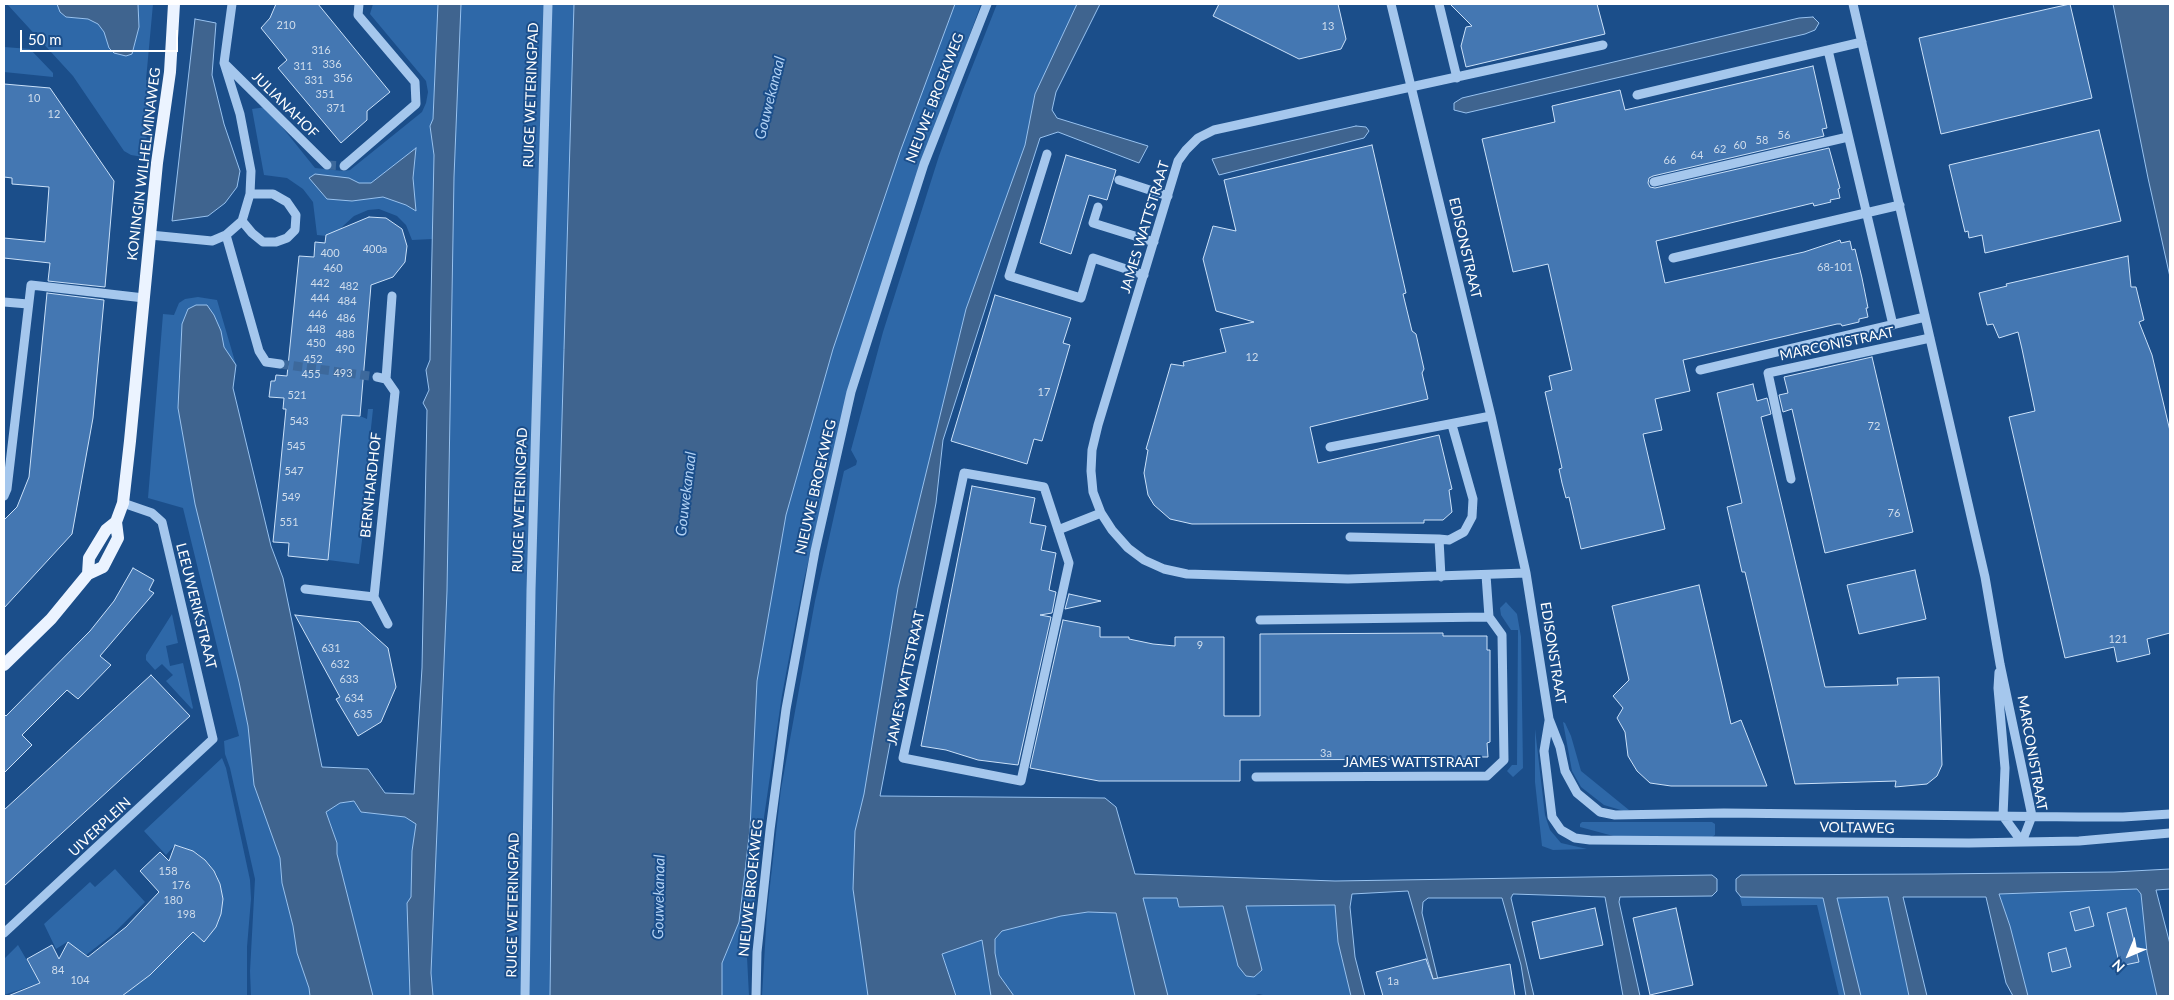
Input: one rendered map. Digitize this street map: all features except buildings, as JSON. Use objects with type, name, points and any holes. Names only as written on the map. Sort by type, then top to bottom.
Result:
[{"type":"main road","name":"KONINGIN WILHELMINAWEG","points":[[4,666],[51,619],[88,574],[89,558],[106,530],[116,522],[123,503],[150,235],[170,72],[174,4]]},
{"type":"street","name":"JULIANAHOF","points":[[232,4],[224,63],[240,114],[251,171],[250,194]]},
{"type":"street","points":[[344,166],[416,104],[415,82],[358,15],[359,4]]},
{"type":"street","name":"RUIGE WETERINGPAD","points":[[525,996],[531,590],[548,4]]},
{"type":"street","name":"NIEUWE BROEKWEG","points":[[756,996],[757,952],[770,830],[786,709],[816,551],[852,392],[924,164],[987,4]]},
{"type":"street","name":"EDISONSTRAAT","points":[[1391,4],[1491,416],[1526,574],[1549,719],[1560,747],[1565,771],[1576,793],[1586,802]]},
{"type":"street","points":[[1440,4],[1457,78]]},
{"type":"street","name":"MARCONISTRAAT","points":[[1854,4],[1985,577],[2000,664],[2032,816],[2022,842]]},
{"type":"street","points":[[1637,95],[1862,42]]},
{"type":"street","points":[[1412,87],[1603,45]]},
{"type":"street","name":"MARCONISTRAAT","points":[[1828,50],[1893,325]]},
{"type":"street","name":"JULIANAHOF","points":[[224,63],[327,165]]},
{"type":"street","name":"JAMES WATTSTRAAT","points":[[1412,87],[1214,130],[1198,138],[1186,150],[1178,161],[1098,425],[1092,450],[1094,492],[1101,513],[1112,530],[1128,548],[1144,560],[1164,569],[1187,574],[1348,579],[1526,574]]},
{"type":"street","points":[[1654,182],[1848,137]]},
{"type":"street","points":[[1047,154],[1009,276],[1081,298],[1093,258],[1144,275]]},
{"type":"street","points":[[1119,180],[1168,196]]},
{"type":"street","points":[[150,235],[212,241],[226,235],[242,221],[250,194],[273,194],[287,202],[296,215],[295,230],[287,238],[276,242],[263,242],[242,221]]},
{"type":"street","points":[[1673,258],[1900,205]]},
{"type":"street","points":[[1098,207],[1093,222],[1154,242]]},
{"type":"street","points":[[226,235],[259,350],[266,362],[280,364]]},
{"type":"street","points":[[4,496],[7,489],[31,285],[144,298]]},
{"type":"street","name":"BERNHARDHOF","points":[[374,597],[394,392],[382,378],[392,296]]},
{"type":"street","points":[[4,302],[28,304]]},
{"type":"street","name":"MARCONISTRAAT","points":[[1700,370],[1926,317]]},
{"type":"street","name":"MARCONISTRAAT","points":[[1791,479],[1768,372],[1930,338]]},
{"type":"street","points":[[1330,447],[1491,416]]},
{"type":"street","points":[[1350,537],[1449,540],[1464,532],[1472,517],[1473,499],[1452,425]]},
{"type":"street","name":"JAMES WATTSTRAAT","points":[[964,473],[1044,487],[1058,530],[1069,563],[1021,781],[903,758],[964,473]]},
{"type":"street","name":"LEEUWERIKSTRAAT","points":[[123,503],[152,513],[162,522],[213,740]]},
{"type":"street","points":[[1058,530],[1101,513]]},
{"type":"street","points":[[1439,540],[1441,577]]},
{"type":"street","name":"JAMES WATTSTRAAT","points":[[1256,777],[1487,776],[1504,760],[1502,635],[1490,617],[1486,575]]},
{"type":"street","points":[[305,589],[374,597],[388,624]]},
{"type":"street","points":[[1260,620],[1490,617]]},
{"type":"street","name":"MARCONISTRAAT","points":[[2000,664],[1998,688],[2005,768],[2003,816]]},
{"type":"street","name":"EDISONSTRAAT","points":[[1549,719],[1544,751],[1552,817]]},
{"type":"street","name":"UIVERPLEIN","points":[[4,933],[213,740]]},
{"type":"street","name":"VOLTAWEG","points":[[1586,802],[1600,812],[1614,815],[2123,817],[2170,814]]},
{"type":"street","points":[[2003,816],[2022,842]]},
{"type":"street","name":"VOLTAWEG","points":[[1552,817],[1561,830],[1575,838],[1590,840],[2022,842],[2079,841],[2170,833]]},
{"type":"shaded area","points":[[7,4],[57,4],[60,12],[66,17],[89,19],[98,24],[104,32],[109,48],[132,54],[139,27],[138,4],[153,4],[146,80],[157,81],[143,157],[131,155],[124,151],[73,76]]},
{"type":"shaded area","points":[[373,4],[438,4],[433,119],[430,126],[434,155],[432,239],[412,240],[406,225],[397,216],[379,209],[368,210],[354,216],[343,226],[337,237],[317,235],[313,202],[303,189],[287,178],[264,175],[252,109],[266,107],[315,168],[343,171],[350,170],[422,112],[428,92],[426,81],[370,14]],"holes":[[[416,149],[413,178],[406,205],[383,197],[352,201],[349,178],[359,183],[371,183]]]},
{"type":"shaded area","points":[[461,4],[574,4],[554,695],[550,996],[433,996],[431,973],[447,591],[454,177]]},
{"type":"shaded area","points":[[955,4],[981,4],[916,183],[823,498],[803,584],[782,695],[764,817],[753,921],[747,957],[749,996],[722,996],[722,963],[739,922],[750,829],[757,681],[786,515],[833,349],[900,152]]},
{"type":"shaded area","points":[[997,4],[1077,4],[1035,94],[1025,145],[966,309],[898,588],[864,794],[855,831],[853,889],[868,996],[762,996],[767,912],[781,789],[815,601],[844,471],[856,465],[857,461],[851,450],[883,332],[939,156]]},
{"type":"shaded area","points":[[4,47],[30,49],[53,73],[53,77],[4,72]]},
{"type":"shaded area","points":[[198,297],[217,300],[236,365],[224,347],[221,331],[214,315],[182,324],[182,357],[195,504],[239,682],[248,726],[254,785],[280,858],[282,883],[293,926],[297,953],[310,996],[251,996],[250,971],[255,879],[230,768],[225,754],[224,741],[239,736],[183,508],[148,498],[163,314],[174,315],[179,303],[185,299]]},
{"type":"shaded area","points":[[368,409],[373,409],[364,495],[363,516],[365,517],[359,564],[328,560],[341,415],[360,416],[367,419]]},
{"type":"shaded area","points":[[1506,602],[1517,614],[1521,637],[1523,768],[1513,777],[1507,771],[1512,765],[1517,765],[1518,630],[1511,630],[1501,615],[1500,608]]},
{"type":"shaded area","points":[[172,614],[178,643],[166,646],[170,666],[183,663],[192,709],[166,681],[173,675],[162,664],[155,670],[146,660],[146,655]]},
{"type":"shaded area","points":[[1563,722],[1571,736],[1581,771],[1629,810],[1624,811],[1604,805],[1581,787],[1572,771]]},
{"type":"shaded area","points":[[1535,729],[1545,815],[1550,830],[1561,843],[1587,849],[1553,850],[1542,846],[1535,782]]},
{"type":"shaded area","points":[[222,758],[226,768],[250,880],[247,996],[122,996],[150,975],[194,931],[204,942],[218,923],[222,909],[222,894],[217,875],[208,863],[197,853],[175,845],[166,855],[144,831]]},
{"type":"shaded area","points":[[354,801],[361,812],[405,817],[417,824],[412,851],[410,996],[373,996],[337,854],[337,843],[326,811],[340,803]]},
{"type":"shaded area","points":[[1582,822],[1712,822],[1715,824],[1715,835],[1712,837],[1617,837],[1580,827]]},
{"type":"shaded area","points":[[115,869],[145,902],[113,934],[86,955],[67,942],[56,949],[44,924],[90,882],[95,887]]},
{"type":"shaded area","points":[[2137,889],[2141,894],[2147,952],[2157,996],[2028,996],[2010,926],[1998,894]]},
{"type":"shaded area","points":[[1739,894],[1741,897],[1823,897],[1845,996],[1839,996],[1817,905],[1742,906]]},
{"type":"shaded area","points":[[1888,897],[1909,996],[1861,996],[1837,898]]},
{"type":"shaded area","points":[[1142,898],[1177,898],[1179,907],[1223,906],[1238,966],[1246,976],[1254,977],[1262,970],[1246,906],[1335,905],[1338,942],[1351,996],[1267,996],[1259,994],[1252,996],[1168,996]]},
{"type":"shaded area","points":[[1088,912],[1116,913],[1135,996],[1014,996],[999,975],[995,953],[995,939],[1002,931],[1061,916]]},
{"type":"shaded area","points":[[982,940],[991,996],[956,996],[942,954]]},
{"type":"shaded area","points":[[18,945],[40,983],[4,995],[4,959]]},
{"type":"water","points":[[57,4],[138,4],[139,27],[132,54],[126,56],[114,53],[109,48],[104,32],[98,24],[88,19],[66,17],[60,12]]},
{"type":"water","points":[[438,4],[461,4],[454,177],[447,591],[431,973],[433,996],[410,996],[407,903],[411,897],[412,851],[416,824],[405,817],[361,812],[354,801],[340,803],[326,812],[337,843],[337,854],[373,996],[310,996],[297,953],[293,926],[282,883],[280,858],[254,785],[248,726],[239,682],[195,504],[178,408],[182,324],[188,309],[196,305],[207,305],[221,331],[224,347],[236,365],[233,388],[271,546],[283,578],[322,767],[368,769],[385,793],[414,794],[422,668],[427,410],[423,403],[429,390],[426,370],[430,360],[434,155],[430,126],[433,119]]},
{"type":"water","name":"Gouwekanaal","points":[[574,4],[955,4],[900,152],[833,349],[786,515],[757,681],[750,829],[739,922],[722,963],[722,996],[550,996],[554,695]]},
{"type":"water","points":[[1077,4],[1100,4],[1056,92],[1052,110],[1057,118],[1148,146],[1139,163],[1058,132],[1040,138],[943,440],[936,503],[880,796],[1105,798],[1116,807],[1135,874],[1335,881],[1712,875],[1717,879],[1717,891],[1712,896],[1620,897],[1619,902],[1640,996],[1623,996],[1605,897],[1513,894],[1511,898],[1534,996],[1526,996],[1521,965],[1502,898],[1428,898],[1423,902],[1422,913],[1442,996],[1438,996],[1408,891],[1352,894],[1350,907],[1355,957],[1365,996],[1351,996],[1338,942],[1335,905],[1246,906],[1262,970],[1254,977],[1246,976],[1238,966],[1223,906],[1179,907],[1177,898],[1143,898],[1168,996],[1135,996],[1116,913],[1088,912],[1061,916],[1002,931],[995,939],[995,953],[999,975],[1014,996],[991,996],[982,940],[942,954],[956,996],[868,996],[853,889],[855,831],[864,794],[898,588],[966,309],[1025,145],[1035,94]]},
{"type":"water","points":[[2113,4],[2170,4],[2170,277],[2148,178]]},
{"type":"water","points":[[1813,17],[1819,23],[1815,30],[1805,34],[1466,113],[1454,110],[1454,103],[1462,98],[1799,18]]},
{"type":"water","points":[[195,19],[216,23],[212,75],[224,124],[240,171],[237,187],[225,203],[208,216],[172,221]]},
{"type":"water","points":[[1356,126],[1366,127],[1369,131],[1364,138],[1219,175],[1212,159]]},
{"type":"water","points":[[416,148],[413,178],[416,211],[406,205],[383,197],[352,201],[327,199],[309,178],[315,174],[349,178],[359,183],[371,183]]},
{"type":"water","points":[[2170,869],[2170,889],[2156,890],[2170,944],[2170,996],[2157,996],[2147,952],[2141,894],[2137,889],[1999,894],[2010,926],[2028,996],[2013,996],[2006,983],[1986,897],[1903,897],[1927,996],[1909,996],[1888,897],[1837,898],[1861,996],[1845,996],[1823,898],[1741,897],[1736,891],[1736,879],[1741,875],[2114,872]]},
{"type":"tunnel","points":[[327,165],[344,166]]},
{"type":"tunnel","points":[[280,364],[377,377]]}]
